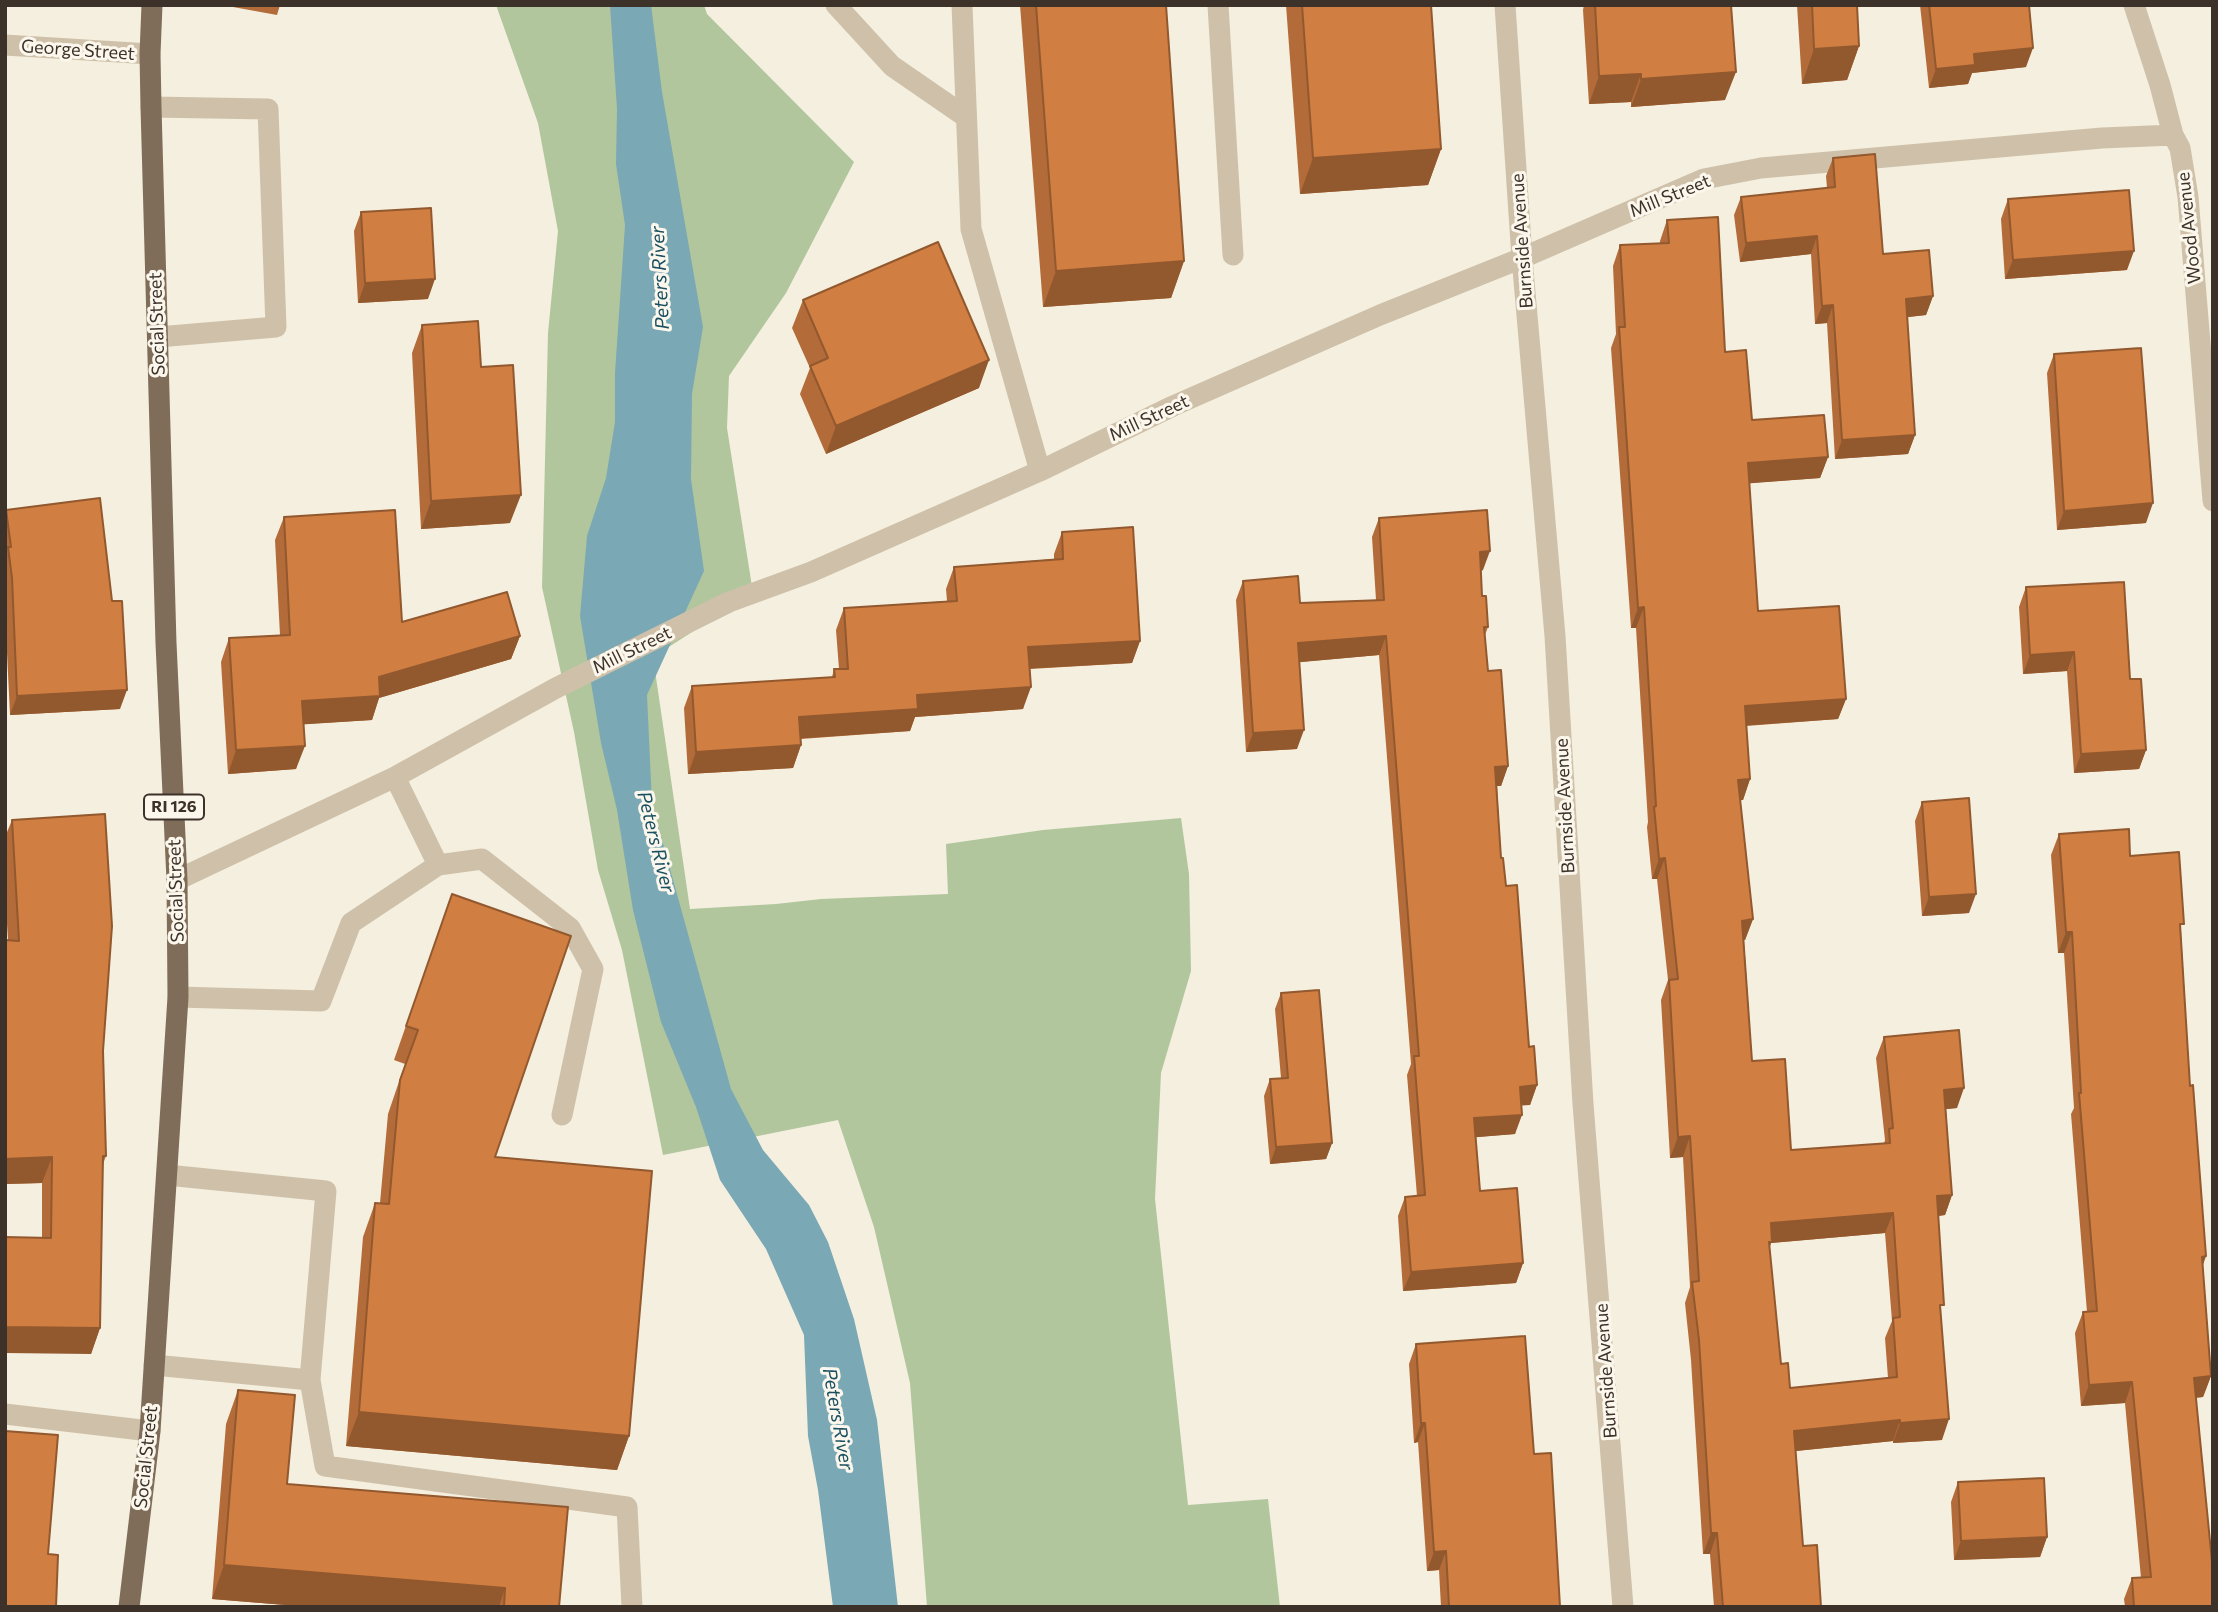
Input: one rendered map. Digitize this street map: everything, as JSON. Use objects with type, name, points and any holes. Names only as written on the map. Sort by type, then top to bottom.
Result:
[{"type":"main road","name":"Social Street","points":[[129,1607],[150,1431],[178,997],[177,880],[166,643],[151,107],[152,5]]},
{"type":"street","points":[[836,5],[892,66],[966,117]]},
{"type":"street","points":[[962,5],[971,229],[1040,471]]},
{"type":"street","points":[[1218,5],[1233,255]]},
{"type":"street","name":"Burnside Avenue","points":[[1505,5],[1522,258],[1555,636],[1583,1104],[1623,1607]]},
{"type":"street","name":"Wood Avenue","points":[[2134,5],[2173,135],[2180,148],[2188,197],[2213,500]]},
{"type":"street","name":"George Street","points":[[5,45],[150,54]]},
{"type":"street","points":[[151,107],[268,109],[276,327],[158,337]]},
{"type":"street","name":"Mill Street","points":[[177,880],[396,777],[556,688],[729,602],[811,572],[1040,471],[1185,400],[1704,179],[1761,168],[2102,138],[2173,135]]},
{"type":"street","points":[[396,777],[438,865]]},
{"type":"street","points":[[178,997],[321,1001],[351,923],[438,865],[482,859],[570,928],[593,969],[562,1115]]},
{"type":"street","points":[[167,1175],[326,1191],[310,1380],[325,1466],[627,1507],[632,1607]]},
{"type":"street","points":[[154,1365],[310,1380]]},
{"type":"street","points":[[5,1414],[150,1431]]},
{"type":"green space","points":[[496,5],[704,5],[707,14],[854,162],[786,293],[729,376],[727,428],[753,593],[653,657],[690,909],[821,899],[948,894],[946,844],[1043,830],[1181,818],[1189,874],[1191,971],[1161,1073],[1155,1199],[1188,1505],[1268,1499],[1280,1607],[927,1607],[910,1383],[874,1227],[838,1120],[663,1155],[622,950],[598,870],[574,732],[542,587],[548,333],[558,231],[538,123]]},
{"type":"water","name":"Peters River","points":[[610,5],[651,5],[662,92],[703,327],[692,394],[691,479],[704,571],[647,695],[652,804],[731,1089],[763,1150],[809,1205],[828,1242],[854,1319],[877,1420],[898,1607],[833,1607],[808,1436],[804,1335],[766,1249],[720,1180],[696,1107],[661,1022],[633,910],[617,810],[601,743],[580,616],[587,536],[606,478],[615,422],[615,373],[625,225],[616,164],[617,109]]},
{"type":"building","points":[[1036,5],[1166,5],[1184,261],[1056,271]]},
{"type":"building","points":[[1302,5],[1431,5],[1441,149],[1313,158]]},
{"type":"building","points":[[1595,5],[1731,5],[1736,72],[1641,79],[1641,74],[1599,76]]},
{"type":"building","points":[[1812,5],[1857,5],[1859,46],[1814,49]]},
{"type":"building","points":[[1929,5],[2029,5],[2033,48],[1974,54],[1975,65],[1936,69]]},
{"type":"building","points":[[1875,154],[1883,254],[1929,250],[1933,296],[1906,299],[1915,435],[1842,440],[1833,305],[1822,306],[1817,236],[1746,243],[1741,197],[1835,187],[1833,158]]},
{"type":"building","points":[[2129,190],[2134,251],[2013,260],[2008,199]]},
{"type":"building","points":[[431,208],[435,279],[365,283],[361,212]]},
{"type":"building","points":[[1718,217],[1725,352],[1746,350],[1752,420],[1824,415],[1828,457],[1748,463],[1758,611],[1839,606],[1846,699],[1745,706],[1750,779],[1738,780],[1753,919],[1742,921],[1752,1061],[1785,1059],[1791,1150],[1890,1143],[1889,1129],[1893,1128],[1884,1037],[1959,1030],[1964,1088],[1944,1090],[1952,1195],[1937,1196],[1944,1305],[1940,1305],[1949,1419],[1900,1423],[1900,1420],[1794,1431],[1803,1546],[1817,1545],[1821,1607],[1723,1607],[1717,1533],[1711,1533],[1699,1340],[1692,1282],[1699,1281],[1690,1136],[1678,1137],[1669,980],[1678,979],[1665,858],[1659,859],[1654,807],[1644,607],[1638,608],[1619,327],[1625,327],[1620,245],[1669,243],[1667,220]],"holes":[[[1893,1213],[1900,1317],[1893,1318],[1897,1377],[1790,1388],[1788,1363],[1781,1364],[1769,1242],[1772,1242],[1771,1223]]]},
{"type":"building","points":[[938,242],[989,360],[836,426],[810,366],[828,358],[803,300]]},
{"type":"building","points":[[478,321],[481,367],[513,365],[521,495],[431,501],[422,325]]},
{"type":"building","points":[[2141,348],[2153,503],[2064,511],[2054,354]]},
{"type":"building","points":[[100,498],[112,601],[122,601],[127,690],[17,696],[12,578],[8,547],[11,547],[6,510]]},
{"type":"building","points":[[395,510],[402,622],[507,592],[520,636],[379,677],[380,696],[302,701],[305,746],[236,750],[229,638],[290,635],[284,517]]},
{"type":"building","points":[[1487,510],[1490,551],[1480,552],[1482,596],[1486,596],[1488,627],[1484,627],[1488,671],[1501,670],[1508,766],[1495,767],[1501,858],[1506,886],[1517,885],[1529,1047],[1534,1046],[1537,1085],[1520,1087],[1522,1115],[1474,1118],[1480,1191],[1517,1188],[1523,1263],[1411,1272],[1405,1197],[1425,1195],[1414,1056],[1419,1056],[1386,636],[1298,643],[1304,730],[1253,733],[1243,581],[1298,576],[1300,603],[1384,600],[1379,518]]},
{"type":"building","points":[[1133,527],[1140,641],[1028,647],[1031,687],[917,695],[918,709],[799,717],[801,745],[696,752],[692,686],[835,677],[834,669],[848,669],[844,608],[957,601],[954,567],[1063,559],[1062,532]]},
{"type":"building","points":[[2124,582],[2130,679],[2141,679],[2146,750],[2081,754],[2074,652],[2030,655],[2026,587]]},
{"type":"building","points":[[1969,798],[1976,894],[1929,897],[1922,802]]},
{"type":"building","points":[[105,814],[112,926],[103,1051],[106,1156],[103,1156],[100,1328],[5,1327],[5,1237],[51,1238],[52,1157],[5,1159],[5,940],[19,941],[12,820]]},
{"type":"building","points":[[2129,829],[2130,856],[2179,852],[2184,924],[2180,924],[2190,1086],[2193,1085],[2206,1256],[2202,1257],[2211,1376],[2194,1378],[2213,1572],[2213,1607],[2134,1607],[2132,1578],[2151,1577],[2132,1382],[2089,1385],[2083,1312],[2097,1311],[2079,1093],[2072,932],[2066,932],[2059,834]]},
{"type":"building","points":[[452,894],[571,936],[495,1157],[652,1171],[629,1436],[359,1412],[375,1203],[389,1204],[400,1080],[418,1030],[406,1026]]},
{"type":"building","points":[[1319,990],[1332,1143],[1276,1147],[1270,1079],[1288,1078],[1281,993]]},
{"type":"building","points":[[1525,1336],[1534,1454],[1551,1453],[1560,1607],[1449,1607],[1446,1551],[1434,1552],[1425,1423],[1421,1423],[1416,1344]]},
{"type":"building","points":[[238,1390],[295,1395],[287,1484],[568,1507],[559,1607],[504,1607],[505,1588],[224,1565]]},
{"type":"building","points":[[5,1431],[58,1435],[48,1554],[58,1555],[56,1607],[5,1607]]},
{"type":"building","points":[[2044,1478],[2047,1537],[1961,1541],[1958,1482]]}]
